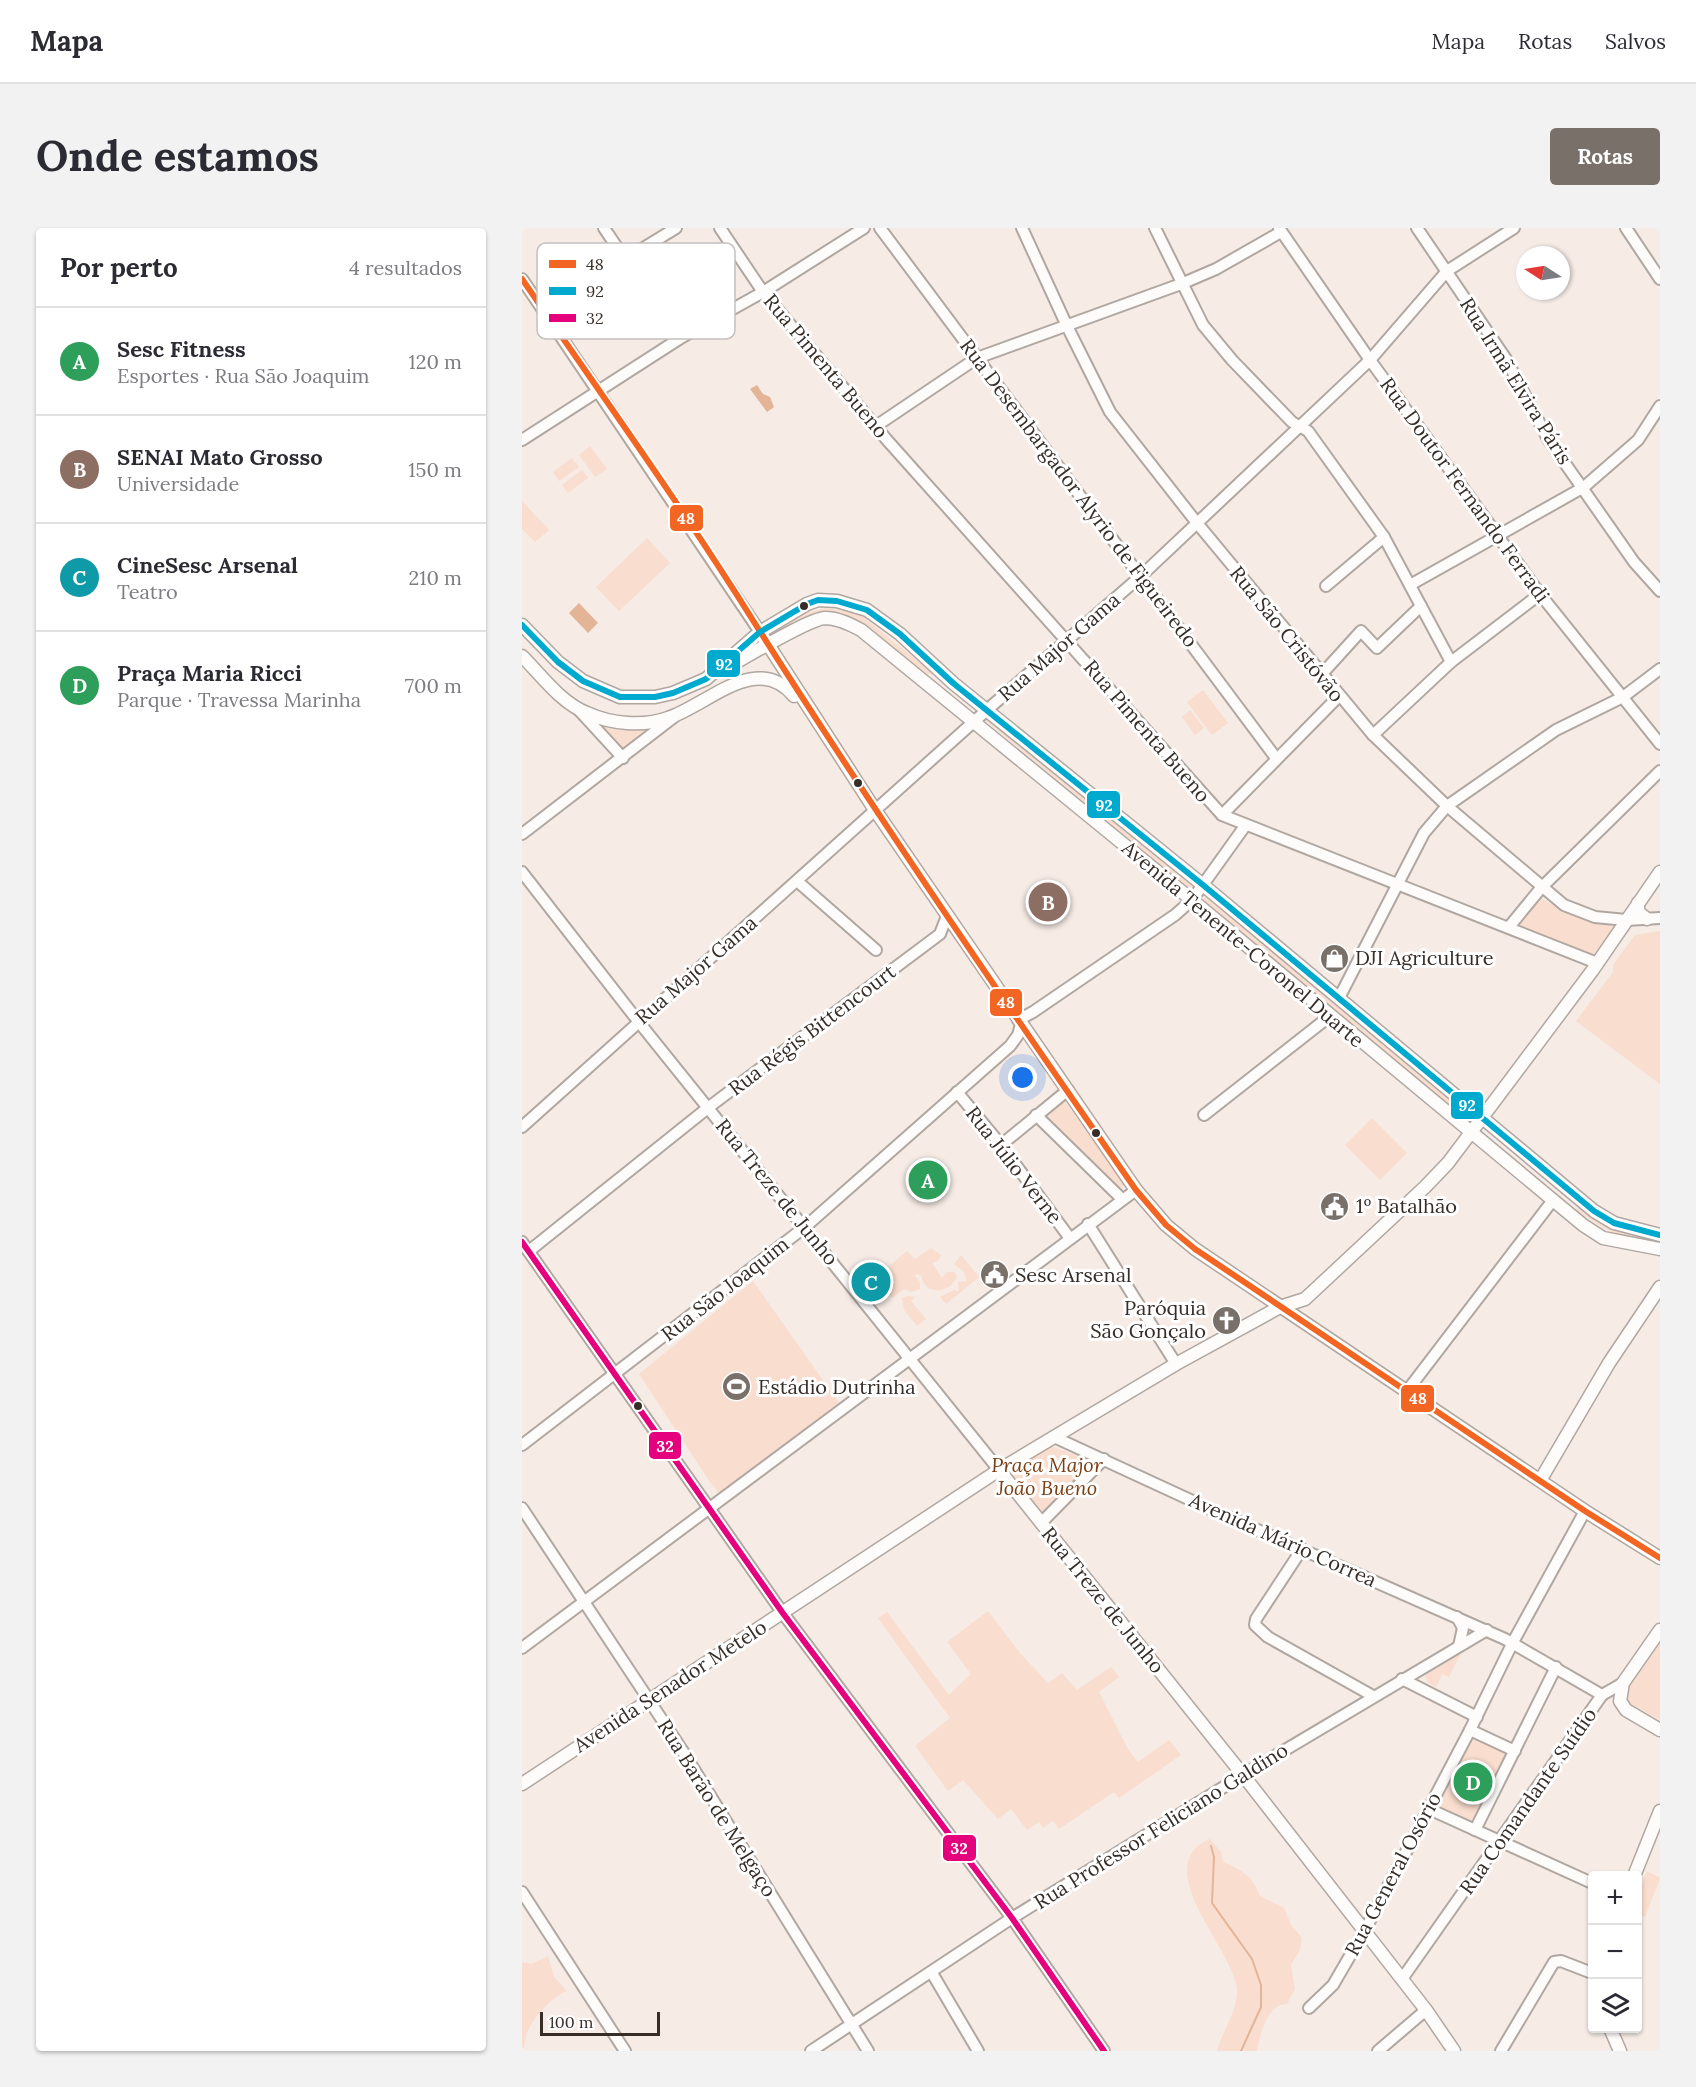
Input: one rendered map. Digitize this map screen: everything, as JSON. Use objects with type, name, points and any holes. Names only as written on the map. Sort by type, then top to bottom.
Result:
[{"type":"main road","name":"Avenida Tenente-Coronel Duarte","points":[[706,680],[760,632],[807,604],[818,600],[843,602],[882,620],[953,683],[1203,885],[1594,1211],[1614,1223],[1659,1235]]},
{"type":"main road","name":"Avenida Tenente-Coronel Duarte","points":[[522,625],[572,674],[602,692],[620,696],[655,697],[673,693],[706,680],[768,645],[825,618],[844,621],[861,630],[1192,900],[1552,1200],[1603,1238],[1660,1249]]},
{"type":"main road","points":[[760,632],[875,810],[1019,1022],[1136,1190],[1166,1225],[1195,1249],[1280,1307],[1541,1479],[1585,1511],[1660,1558]]},
{"type":"main road","points":[[522,656],[578,709],[600,718],[625,722],[651,722],[677,714],[742,679],[762,678],[781,683],[788,688],[822,729]]},
{"type":"main road","points":[[919,677],[953,683]]},
{"type":"main road","points":[[1313,1327],[1306,1316],[1305,1299],[1425,1187],[1471,1134],[1597,963],[1660,872]]},
{"type":"main road","points":[[1638,903],[1638,912],[1654,919]]},
{"type":"main road","points":[[1541,1479],[1610,1364],[1660,1287]]},
{"type":"main road","name":"Avenida Senador Metelo","points":[[522,1784],[999,1470],[1176,1364],[1280,1307],[1305,1299]]},
{"type":"main road","name":"Rua Treze de Junho","points":[[999,1470],[1244,1775],[1426,2010],[1454,2051]]},
{"type":"main road","name":"Rua Comandante Suídio","points":[[1623,1683],[1660,1630]]},
{"type":"main road","points":[[1623,1683],[1621,1703],[1636,1716],[1660,1730]]},
{"type":"main road","points":[[1636,1871],[1660,1811]]},
{"type":"main road","points":[[1612,2033],[1620,2051]]},
{"type":"street","points":[[604,228],[613,243]]},
{"type":"street","points":[[652,243],[676,228]]},
{"type":"street","name":"Rua Pimenta Bueno","points":[[720,228],[730,243]]},
{"type":"street","points":[[735,308],[864,228]]},
{"type":"street","name":"Rua Desembargador Alyrio de Figueiredo","points":[[880,228],[1142,575],[1276,758]]},
{"type":"street","name":"Rua São Cristóvão","points":[[1022,228],[1110,412],[1338,697],[1373,735],[1447,806],[1541,888],[1564,905],[1595,916],[1626,920],[1654,919]]},
{"type":"street","points":[[1155,228],[1203,325],[1232,360],[1292,422],[1308,431],[1384,537],[1451,662]]},
{"type":"street","name":"Rua Irmã Elvira Páris","points":[[1417,228],[1506,359],[1548,439],[1584,487],[1634,562],[1660,591]]},
{"type":"street","name":"Rua Major Gama","points":[[522,1127],[988,709],[1142,575],[1370,360],[1447,271],[1514,228]]},
{"type":"street","points":[[1626,228],[1652,271],[1660,279]]},
{"type":"street","points":[[876,426],[977,358],[1181,284],[1216,269],[1280,230]]},
{"type":"street","name":"Rua Doutor Fernando Ferradi","points":[[1280,230],[1370,360],[1540,594],[1660,744]]},
{"type":"street","name":"Rua Pimenta Bueno","points":[[735,250],[763,292],[876,426],[1222,815],[1597,963]]},
{"type":"street","points":[[522,279],[537,301]]},
{"type":"street","points":[[563,339],[760,632]]},
{"type":"street","points":[[522,440],[679,339]]},
{"type":"street","points":[[1410,585],[1584,487],[1638,440],[1660,406]]},
{"type":"street","points":[[1326,586],[1384,537]]},
{"type":"street","points":[[1373,735],[1451,662],[1540,594]]},
{"type":"street","points":[[1321,675],[1361,631],[1377,648],[1421,606]]},
{"type":"street","points":[[1339,998],[1424,833],[1447,806],[1556,730],[1623,697],[1660,669]]},
{"type":"street","points":[[1222,815],[1338,697]]},
{"type":"street","points":[[578,709],[623,758]]},
{"type":"street","points":[[522,834],[677,714]]},
{"type":"street","points":[[1509,927],[1541,888],[1660,771]]},
{"type":"street","points":[[1019,1022],[1175,915],[1192,900],[1245,826]]},
{"type":"street","name":"Rua Treze de Junho","points":[[522,872],[638,1021],[999,1470]]},
{"type":"street","points":[[797,880],[876,950]]},
{"type":"street","name":"Rua Régis Bittencourt","points":[[529,1251],[709,1107],[940,934],[947,916]]},
{"type":"street","points":[[1204,1115],[1330,1016]]},
{"type":"street","name":"Rua São Joaquim","points":[[522,1445],[805,1227],[1010,1046],[1018,1035],[1019,1022]]},
{"type":"street","points":[[1001,1145],[1068,1090]]},
{"type":"street","name":"Rua Júlio Verne","points":[[957,1092],[1001,1145],[1070,1238]]},
{"type":"street","points":[[1036,1115],[1122,1199]]},
{"type":"street","points":[[522,1647],[586,1602],[1136,1190]]},
{"type":"street","points":[[1407,1391],[1552,1200]]},
{"type":"street","points":[[1088,1224],[1176,1364]]},
{"type":"street","points":[[522,1242],[617,1374],[782,1612],[1012,1918],[1104,2051]]},
{"type":"street","name":"Avenida Mário Correa","points":[[1054,1437],[1513,1642],[1602,1695]]},
{"type":"street","points":[[1041,1523],[1104,1459]]},
{"type":"street","name":"Rua Barão de Melgaço","points":[[522,1508],[650,1699],[868,2051]]},
{"type":"street","name":"Rua General Osório","points":[[1309,2008],[1333,1984],[1365,1930],[1477,1717],[1513,1642],[1585,1511]]},
{"type":"street","points":[[1302,1549],[1256,1619],[1255,1625],[1268,1637],[1373,1696]]},
{"type":"street","points":[[1457,1617],[1462,1628],[1459,1646]]},
{"type":"street","name":"Rua Professor Feliciano Galdino","points":[[811,2051],[1012,1918],[1402,1678],[1487,1630]]},
{"type":"street","points":[[1474,1830],[1556,1667]]},
{"type":"street","points":[[1402,1678],[1477,1717]]},
{"type":"street","name":"Rua Comandante Suídio","points":[[1402,1979],[1501,1842],[1602,1695],[1623,1683]]},
{"type":"street","points":[[1470,1730],[1515,1751]]},
{"type":"street","points":[[1429,1809],[1588,1881]]},
{"type":"street","points":[[522,1892],[625,2051]]},
{"type":"street","points":[[1501,2051],[1554,1962],[1561,1961],[1588,1970]]},
{"type":"street","points":[[932,1973],[978,2051]]},
{"type":"street","points":[[1378,2051],[1426,2010]]},
{"type":"green space","points":[[590,446],[607,469],[595,477],[579,455]]},
{"type":"green space","points":[[572,458],[579,467],[559,481],[553,472]]},
{"type":"green space","points":[[582,470],[588,478],[568,493],[562,485]]},
{"type":"green space","points":[[522,501],[549,530],[535,542],[522,529]]},
{"type":"green space","points":[[647,538],[670,563],[619,611],[596,587]]},
{"type":"green space","points":[[826,608],[863,617],[935,675],[922,673],[851,618],[781,632],[778,627],[805,613]]},
{"type":"green space","points":[[1203,690],[1228,723],[1212,735],[1187,702]]},
{"type":"green space","points":[[1190,710],[1204,728],[1195,735],[1182,717]]},
{"type":"green space","points":[[987,718],[1196,887],[1192,891],[986,721]]},
{"type":"green space","points":[[599,722],[662,723],[623,754],[598,724]]},
{"type":"green space","points":[[1206,896],[1471,1115],[1471,1119],[1467,1119],[1203,901]]},
{"type":"green space","points":[[1542,899],[1585,920],[1620,927],[1598,959],[1514,927]]},
{"type":"green space","points":[[1660,931],[1660,1084],[1576,1021],[1613,972],[1613,965],[1635,935]]},
{"type":"green space","points":[[1064,1100],[1126,1185],[1117,1188],[1111,1183],[1048,1118],[1047,1114]]},
{"type":"green space","points":[[1372,1118],[1407,1153],[1380,1180],[1345,1145]]},
{"type":"green space","points":[[1580,1206],[1645,1235],[1647,1239],[1630,1239],[1620,1236],[1576,1210]]},
{"type":"green space","points":[[931,1248],[941,1255],[938,1261],[932,1263],[942,1278],[947,1272],[954,1272],[957,1276],[954,1282],[944,1289],[933,1290],[917,1274],[915,1276],[920,1282],[920,1289],[911,1292],[904,1289],[892,1298],[876,1277],[907,1251],[915,1259]]},
{"type":"green space","points":[[961,1255],[979,1277],[946,1304],[940,1297],[954,1290],[959,1291],[958,1282],[967,1281],[964,1272],[954,1264]]},
{"type":"green space","name":"Estádio Dutrinha","points":[[753,1281],[839,1403],[725,1493],[718,1492],[639,1374]]},
{"type":"green space","points":[[915,1297],[911,1301],[926,1319],[917,1326],[904,1310],[902,1298]]},
{"type":"green space","name":"Praça Major João Bueno","points":[[1050,1446],[1088,1460],[1089,1467],[1046,1512],[1042,1513],[1011,1474],[1012,1469]]},
{"type":"green space","points":[[988,1611],[1020,1653],[1048,1683],[1062,1673],[1077,1690],[1111,1667],[1119,1677],[1099,1692],[1129,1751],[1138,1762],[1169,1740],[1181,1755],[1119,1798],[1114,1792],[1059,1829],[1053,1821],[1043,1828],[1039,1822],[1027,1830],[1011,1809],[998,1819],[963,1780],[948,1791],[915,1746],[950,1718],[878,1618],[887,1612],[949,1695],[971,1674],[947,1642]]},
{"type":"green space","points":[[1660,1639],[1660,1720],[1626,1701],[1625,1692]]},
{"type":"green space","points":[[1461,1653],[1449,1677],[1442,1674],[1436,1687],[1427,1682],[1425,1675]]},
{"type":"green space","points":[[1477,1738],[1509,1753],[1475,1821],[1471,1823],[1440,1810],[1439,1805],[1471,1740]]},
{"type":"green space","points":[[1210,1839],[1221,1852],[1223,1862],[1246,1874],[1254,1883],[1260,1896],[1284,1908],[1291,1925],[1302,1938],[1300,1950],[1291,1965],[1295,1989],[1287,2004],[1280,2005],[1270,2014],[1257,2051],[1217,2051],[1235,2006],[1237,1990],[1233,1974],[1190,1889],[1187,1869],[1193,1852]]},
{"type":"green space","points":[[1647,1871],[1660,1878],[1645,1917],[1642,1916],[1642,1885]]},
{"type":"green space","points":[[548,1956],[554,1977],[567,1991],[555,1998],[538,2014],[527,2033],[522,2051],[522,1962],[532,1964]]},
{"type":"shaded area","points":[[757,385],[763,394],[770,397],[774,407],[767,412],[750,389]]},
{"type":"shaded area","points":[[579,603],[598,623],[588,633],[569,613]]},
{"type":"waterway","points":[[1211,1846],[1214,1857],[1212,1903],[1252,1959],[1261,1985],[1261,2007],[1241,2051]]},
{"type":"transit line","name":"48","points":[[522,279],[537,301]]},
{"type":"transit line","name":"48","points":[[564,339],[698,535],[847,766],[990,979],[1136,1190],[1166,1225],[1195,1249],[1585,1511],[1660,1558]]},
{"type":"transit line","name":"92","points":[[522,625],[558,662],[583,681],[620,697],[655,697],[673,693],[706,679],[760,632],[807,604],[818,600],[837,601],[867,610],[900,634],[953,683],[1203,885],[1594,1211],[1614,1223],[1660,1235]]},
{"type":"transit line","name":"32","points":[[522,1242],[782,1612],[1012,1918],[1104,2051]]},
{"type":"place","name":"SENAI Mato Grosso","points":[[1048,902]]},
{"type":"place","name":"DJI Agriculture","points":[[1334,958]]},
{"type":"place","name":"Sesc Fitness","points":[[928,1180]]},
{"type":"place","name":"1º Batalhão","points":[[1335,1206]]},
{"type":"place","name":"Sesc Arsenal","points":[[994,1275]]},
{"type":"place","name":"CineSesc Arsenal","points":[[871,1282]]},
{"type":"place","name":"Paróquia São Gonçalo","points":[[1227,1320]]},
{"type":"place","name":"Estádio Dutrinha","points":[[737,1387]]},
{"type":"place","name":"Praça Maria Ricci","points":[[1473,1782]]}]
